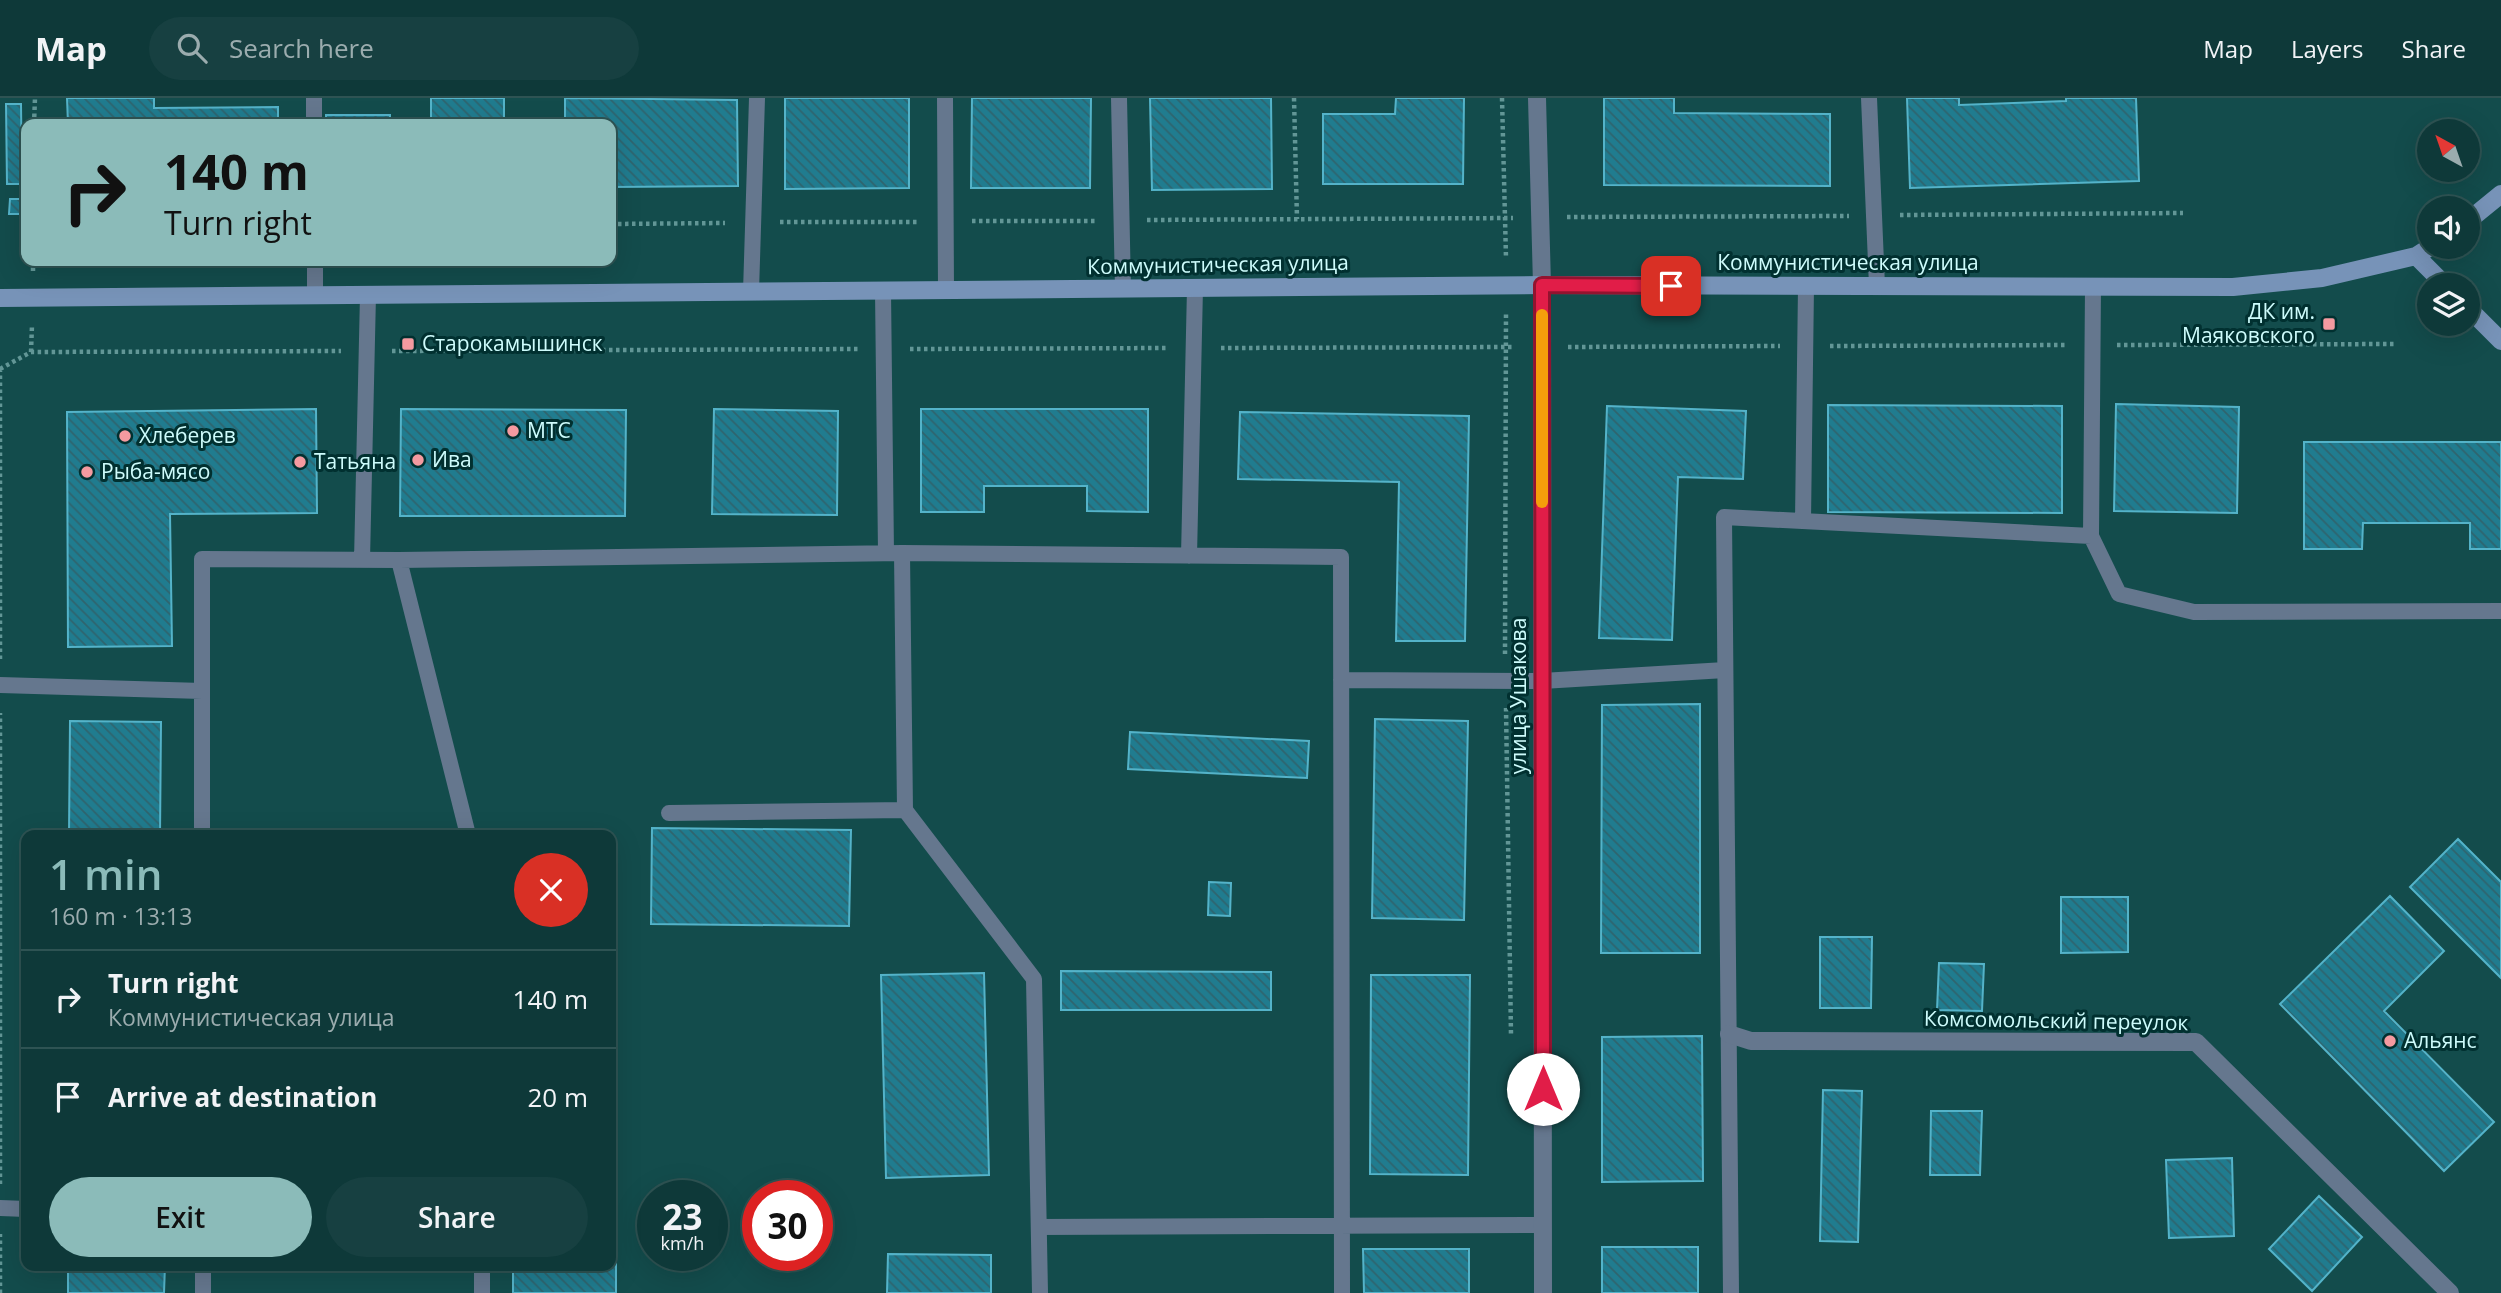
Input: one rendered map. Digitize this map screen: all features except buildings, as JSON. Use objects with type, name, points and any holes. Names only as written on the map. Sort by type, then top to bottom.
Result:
[{"type":"main road","points":[[2480,212],[2501,194]]},
{"type":"main road","name":"Коммунистическая улица","points":[[0,299],[1507,285],[2232,287],[2322,278],[2417,253]]},
{"type":"main road","points":[[2480,320],[2501,341]]},
{"type":"street","name":"улица Ушакова","points":[[1537,98],[1542,285],[1543,1293]]},
{"type":"street","name":"Комсомольский переулок","points":[[1729,1034],[1751,1041],[2196,1042],[2450,1293]]},
{"type":"lane","points":[[314,98],[314,119]]},
{"type":"lane","points":[[751,292],[757,98]]},
{"type":"lane","points":[[945,98],[946,290]]},
{"type":"lane","points":[[1119,98],[1123,289]]},
{"type":"lane","points":[[1869,98],[1877,286]]},
{"type":"lane","points":[[315,266],[315,296]]},
{"type":"lane","points":[[1803,521],[1806,286]]},
{"type":"lane","points":[[2093,286],[2091,536],[2119,594],[2194,612],[2501,611]]},
{"type":"lane","points":[[1189,556],[1195,288]]},
{"type":"lane","points":[[883,291],[905,810],[1034,979],[1040,1293]]},
{"type":"lane","points":[[362,560],[368,295]]},
{"type":"lane","points":[[1731,1293],[1724,517],[2091,536]]},
{"type":"lane","points":[[202,830],[201,559],[399,560],[894,553],[1341,557],[1342,1293]]},
{"type":"lane","points":[[399,560],[467,830]]},
{"type":"lane","points":[[1341,680],[1542,681],[1725,670]]},
{"type":"lane","points":[[0,685],[202,691]]},
{"type":"lane","points":[[670,813],[905,810]]},
{"type":"lane","points":[[0,1209],[21,1209]]},
{"type":"lane","points":[[1039,1227],[1543,1225]]},
{"type":"lane","points":[[203,1271],[203,1293]]},
{"type":"lane","points":[[482,1271],[482,1293]]},
{"type":"path","points":[[34,98],[34,119]]},
{"type":"path","points":[[1294,98],[1297,219]]},
{"type":"path","points":[[1503,98],[1507,285],[1505,681],[1511,1044]]},
{"type":"path","points":[[616,224],[2183,214]]},
{"type":"path","points":[[0,1293],[1,369]]},
{"type":"slow traffic","points":[[1542,315],[1542,502]]},
{"type":"place","name":"ДК им. Маяковского","points":[[2329,324]]},
{"type":"place","name":"Старокамышинск","points":[[408,344]]},
{"type":"place","name":"МТС","points":[[513,431]]},
{"type":"place","name":"Хлеберев","points":[[125,436]]},
{"type":"place","name":"Ива","points":[[418,460]]},
{"type":"place","name":"Татьяна","points":[[300,462]]},
{"type":"place","name":"Рыба-мясо","points":[[87,472]]},
{"type":"place","name":"Альянс","points":[[2390,1041]]},
{"type":"route","points":[[1543,1089],[1542,285],[1671,286]]}]
